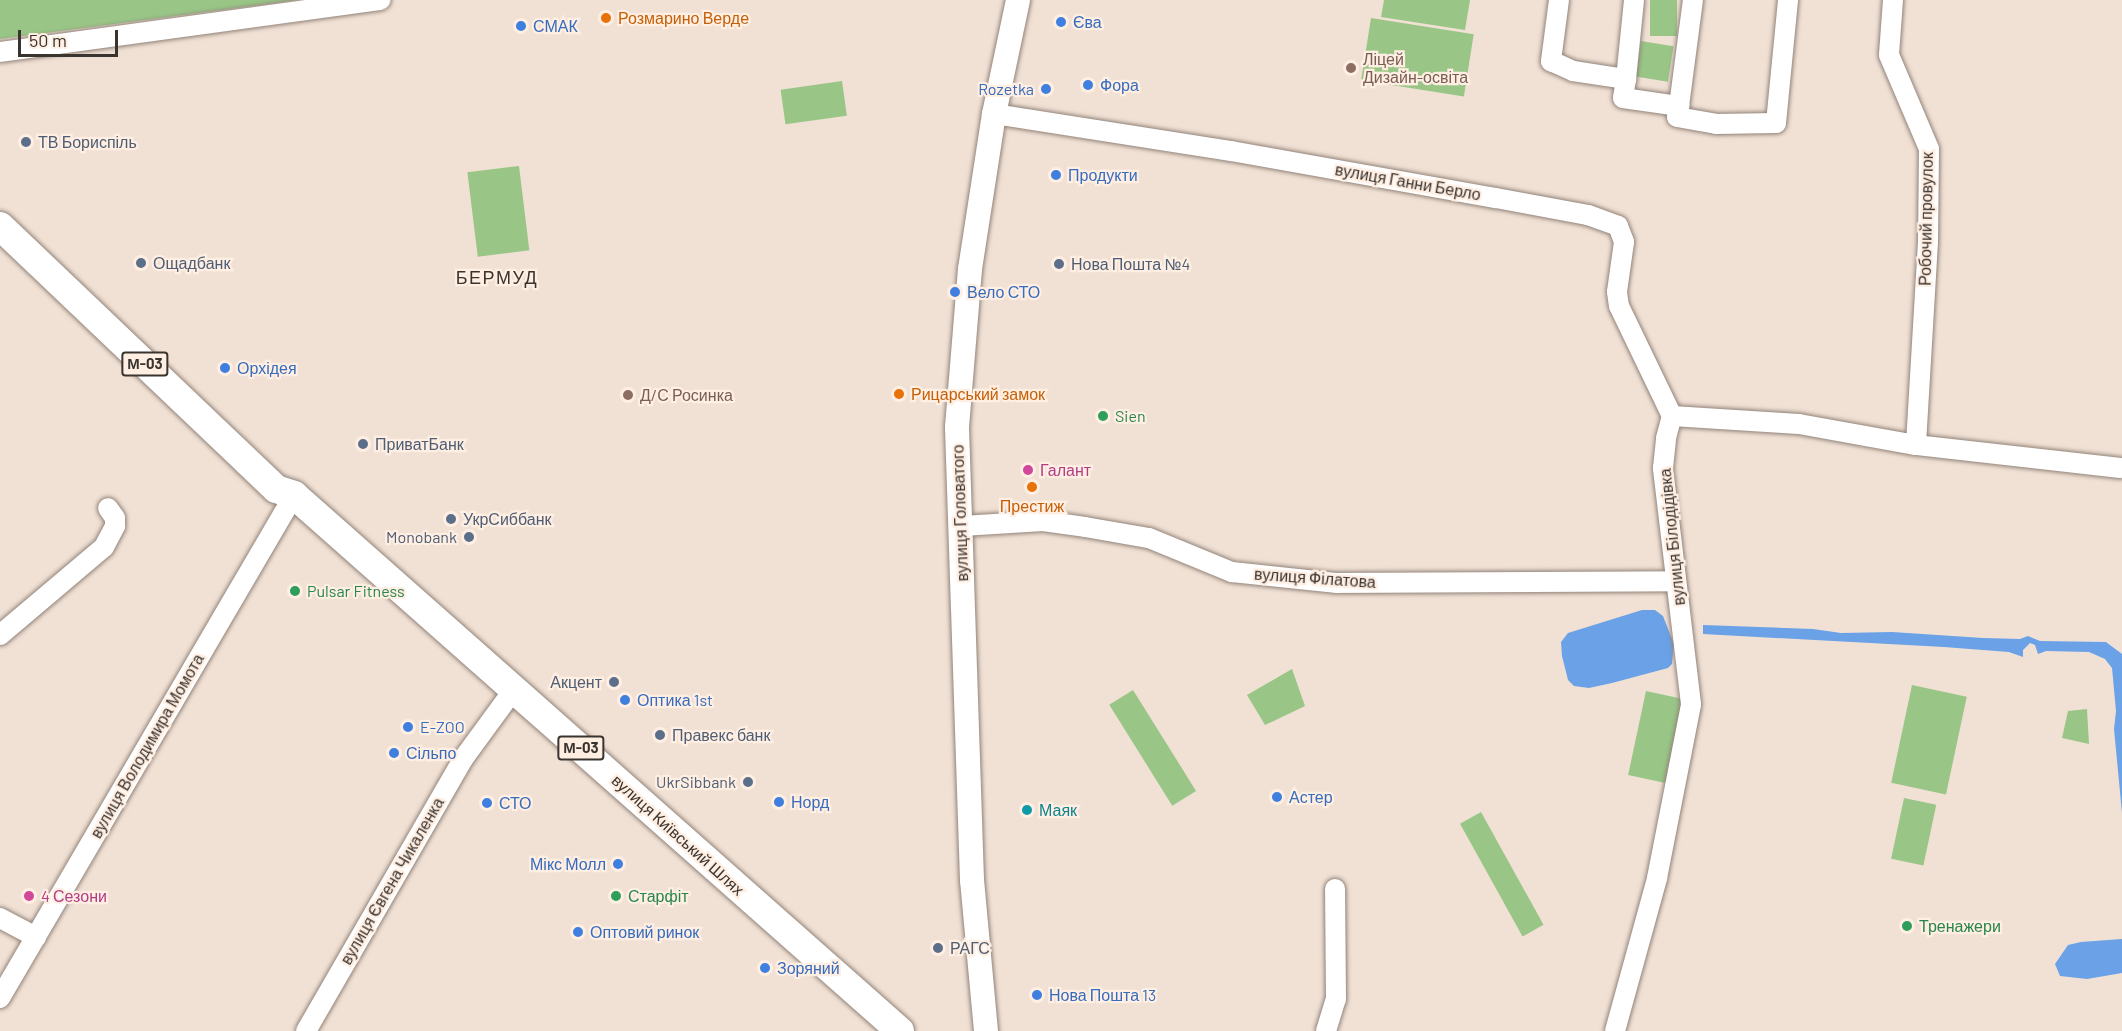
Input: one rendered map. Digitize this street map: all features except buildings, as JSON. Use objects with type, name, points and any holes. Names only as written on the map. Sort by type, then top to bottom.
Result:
[{"type":"highway","name":"вулиця Київський Шлях","points":[[0,208],[184,385],[288,476],[294,495]]},
{"type":"highway","name":"вулиця Київський Шлях","points":[[0,226],[276,489],[294,495],[515,688],[762,912],[900,1031]]},
{"type":"main road","name":"вулиця Головатого","points":[[986,1031],[972,880],[958,416],[970,269],[994,114],[1018,0]]},
{"type":"street","points":[[0,52],[380,0]]},
{"type":"street","points":[[1558,0],[1551,61],[1573,71],[1626,79]]},
{"type":"street","points":[[1634,0],[1623,98],[1679,106]]},
{"type":"street","points":[[1693,0],[1677,117],[1716,124],[1776,123],[1788,0]]},
{"type":"street","name":"Робочий провулок","points":[[1893,0],[1889,55],[1929,149],[1928,242],[1916,445]]},
{"type":"street","name":"вулиця Ганни Берло","points":[[994,114],[1231,151],[1485,196],[1588,215],[1618,226],[1624,243],[1617,292],[1619,306],[1672,416]]},
{"type":"street","points":[[1672,416],[1799,424],[1916,445],[2122,468]]},
{"type":"street","name":"вулиця Білодідівка","points":[[1615,1031],[1657,878],[1691,704],[1663,468],[1666,438],[1672,416]]},
{"type":"street","name":"вулиця Володимира Момота","points":[[0,998],[294,495]]},
{"type":"street","points":[[0,635],[104,547],[115,526],[115,518],[108,508]]},
{"type":"street","name":"вулиця Філатова","points":[[962,526],[1043,521],[1085,527],[1149,538],[1232,572],[1337,582],[1676,581]]},
{"type":"street","name":"вулиця Євгена Чикаленка","points":[[306,1031],[422,828],[482,734],[515,688]]},
{"type":"street","points":[[1326,1031],[1336,999],[1335,889]]},
{"type":"street","points":[[0,918],[36,937]]},
{"type":"green space","points":[[0,0],[298,0],[0,39]]},
{"type":"green space","points":[[1384,0],[1470,0],[1465,30],[1381,17]]},
{"type":"green space","points":[[1650,0],[1677,0],[1677,36],[1650,36]]},
{"type":"green space","points":[[1371,18],[1474,34],[1464,96],[1361,80]]},
{"type":"green space","points":[[1641,41],[1674,46],[1668,82],[1635,77]]},
{"type":"green space","points":[[842,81],[847,116],[785,124],[781,90]]},
{"type":"green space","points":[[519,166],[529,250],[478,257],[467,172]]},
{"type":"green space","points":[[1292,669],[1305,706],[1265,725],[1247,695]]},
{"type":"green space","points":[[1912,685],[1967,697],[1946,794],[1891,783]]},
{"type":"green space","points":[[1133,690],[1196,791],[1172,806],[1109,705]]},
{"type":"green space","points":[[1646,691],[1683,699],[1665,783],[1628,775]]},
{"type":"green space","points":[[2087,709],[2089,744],[2062,738],[2068,711]]},
{"type":"green space","points":[[1904,798],[1936,805],[1923,866],[1891,859]]},
{"type":"green space","points":[[1481,812],[1544,925],[1523,936],[1460,824]]},
{"type":"water","points":[[1642,610],[1655,610],[1663,616],[1674,644],[1672,664],[1668,668],[1612,683],[1589,688],[1574,686],[1568,680],[1562,656],[1561,642],[1568,633]]},
{"type":"water","points":[[1703,625],[1983,638],[2020,639],[2028,636],[2040,641],[2106,642],[2122,654],[2122,813],[2114,729],[2116,711],[2112,668],[2105,659],[2089,652],[2046,651],[2038,654],[2035,645],[2030,643],[2023,650],[2023,657],[2009,652],[1944,647],[1703,634]]},
{"type":"water","points":[[2122,939],[2122,973],[2087,979],[2060,976],[2055,964],[2068,945]]},
{"type":"place","name":"Розмарино Верде","points":[[606,18]]},
{"type":"place","name":"Єва","points":[[1061,22]]},
{"type":"place","name":"СМАК","points":[[521,26]]},
{"type":"place","name":"Ліцей Дизайн-освіта","points":[[1351,68]]},
{"type":"place","name":"Фора","points":[[1088,85]]},
{"type":"place","name":"Rozetka","points":[[1046,89]]},
{"type":"place","name":"ТВ Бориспіль","points":[[26,142]]},
{"type":"place","name":"Продукти","points":[[1056,175]]},
{"type":"place","name":"Ощадбанк","points":[[141,263]]},
{"type":"place","name":"Нова Пошта №4","points":[[1059,264]]},
{"type":"place","name":"Вело СТО","points":[[955,292]]},
{"type":"place","name":"Орхідея","points":[[225,368]]},
{"type":"place","name":"Рицарський замок","points":[[899,394]]},
{"type":"place","name":"Д/С Росинка","points":[[628,395]]},
{"type":"place","name":"Sien","points":[[1103,416]]},
{"type":"place","name":"ПриватБанк","points":[[363,444]]},
{"type":"place","name":"Галант","points":[[1028,470]]},
{"type":"place","name":"Престиж","points":[[1032,487]]},
{"type":"place","name":"УкрСиббанк","points":[[451,519]]},
{"type":"place","name":"Monobank","points":[[469,537]]},
{"type":"place","name":"Pulsar Fitness","points":[[295,591]]},
{"type":"place","name":"Акцент","points":[[614,682]]},
{"type":"place","name":"Оптика 1st","points":[[625,700]]},
{"type":"place","name":"E-ZOO","points":[[408,727]]},
{"type":"place","name":"Правекс банк","points":[[660,735]]},
{"type":"place","name":"Сільпо","points":[[394,753]]},
{"type":"place","name":"UkrSibbank","points":[[748,782]]},
{"type":"place","name":"Астер","points":[[1277,797]]},
{"type":"place","name":"Норд","points":[[779,802]]},
{"type":"place","name":"СТО","points":[[487,803]]},
{"type":"place","name":"Маяк","points":[[1027,810]]},
{"type":"place","name":"Мікс Молл","points":[[618,864]]},
{"type":"place","name":"4 Сезони","points":[[29,896]]},
{"type":"place","name":"Старфіт","points":[[616,896]]},
{"type":"place","name":"Тренажери","points":[[1907,926]]},
{"type":"place","name":"Оптовий ринок","points":[[578,932]]},
{"type":"place","name":"РАГС","points":[[938,948]]},
{"type":"place","name":"Зоряний","points":[[765,968]]},
{"type":"place","name":"Нова Пошта 13","points":[[1037,995]]},
{"type":"district","name":"БЕРМУД","points":[[497,277]]}]
